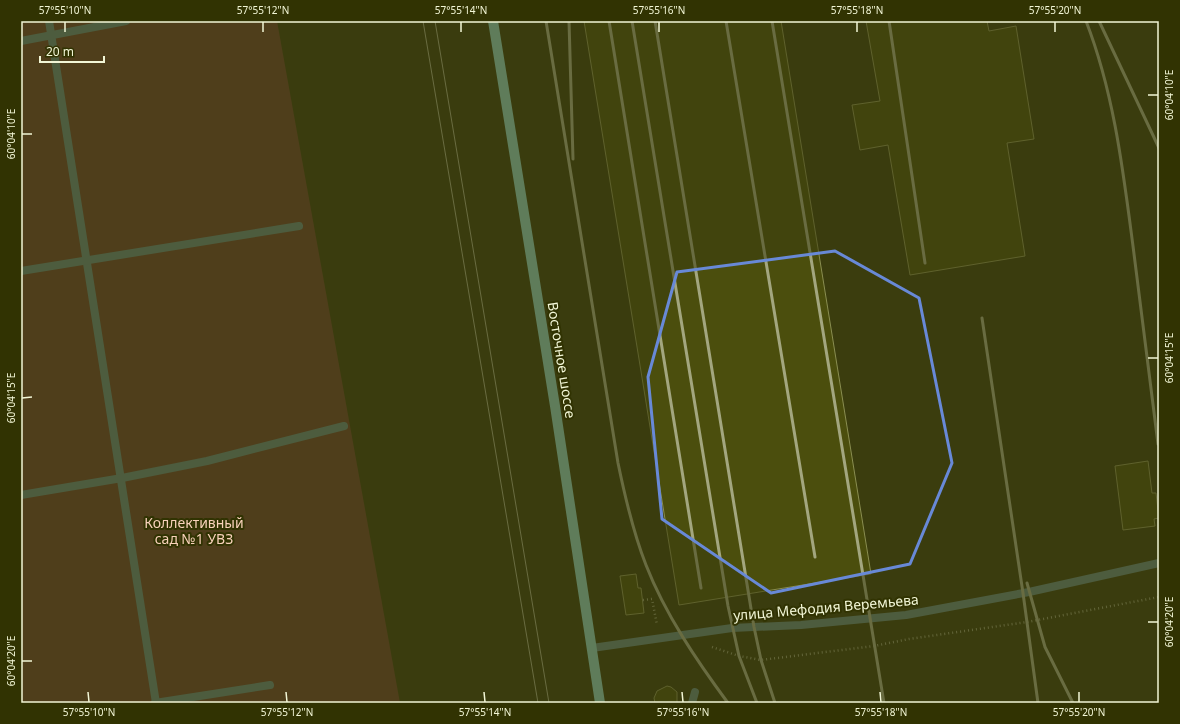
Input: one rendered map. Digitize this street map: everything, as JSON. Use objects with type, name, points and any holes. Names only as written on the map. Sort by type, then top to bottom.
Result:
[{"type":"main road","name":"Восточное шоссе","points":[[493,21],[556,406],[600,703]]},
{"type":"street","points":[[49,21],[122,478],[155,703],[270,685]]},
{"type":"street","points":[[21,41],[126,21]]},
{"type":"street","points":[[21,271],[299,226]]},
{"type":"street","points":[[21,496],[207,461],[344,426]]},
{"type":"street","name":"улица Мефодия Веремьева","points":[[592,648],[732,628],[801,625],[906,615],[1029,592],[1159,563]]},
{"type":"street","points":[[692,703],[695,692]]},
{"type":"highlighted area","points":[[835,251],[919,298],[952,463],[910,564],[771,593],[662,519],[648,377],[677,272]]},
{"type":"green space","name":"Коллективный сад №1 УВЗ","points":[[21,21],[277,21],[400,703],[21,703]]},
{"type":"building","points":[[584,21],[781,21],[871,574],[679,605]]},
{"type":"building","points":[[866,21],[987,21],[989,31],[1016,26],[1034,139],[1007,143],[1025,256],[910,275],[888,145],[860,150],[852,105],[880,101]]},
{"type":"building","points":[[1148,461],[1152,493],[1156,493],[1159,518],[1154,519],[1155,526],[1123,530],[1115,466]]},
{"type":"building","points":[[636,574],[638,588],[641,588],[644,613],[626,615],[620,576]]},
{"type":"building","points":[[667,686],[671,687],[677,692],[677,703],[655,703],[654,698],[657,691]]},
{"type":"tram line","points":[[423,21],[538,703]]},
{"type":"tram line","points":[[435,21],[549,703]]},
{"type":"railway","points":[[546,21],[618,463],[630,514],[646,565],[662,601],[682,637],[728,703]]},
{"type":"railway","points":[[569,21],[573,159]]},
{"type":"railway","points":[[609,21],[701,588]]},
{"type":"railway","points":[[632,21],[728,606],[739,656],[757,703]]},
{"type":"railway","points":[[655,21],[754,627],[761,660],[775,703]]},
{"type":"railway","points":[[726,21],[815,557]]},
{"type":"railway","points":[[772,21],[884,703]]},
{"type":"railway","points":[[889,21],[925,263]]},
{"type":"railway","points":[[1086,21],[1104,76],[1111,104],[1121,160],[1158,444]]},
{"type":"railway","points":[[1099,21],[1159,148]]},
{"type":"railway","points":[[982,318],[1038,703]]},
{"type":"railway","points":[[1027,583],[1045,647],[1073,703]]}]
